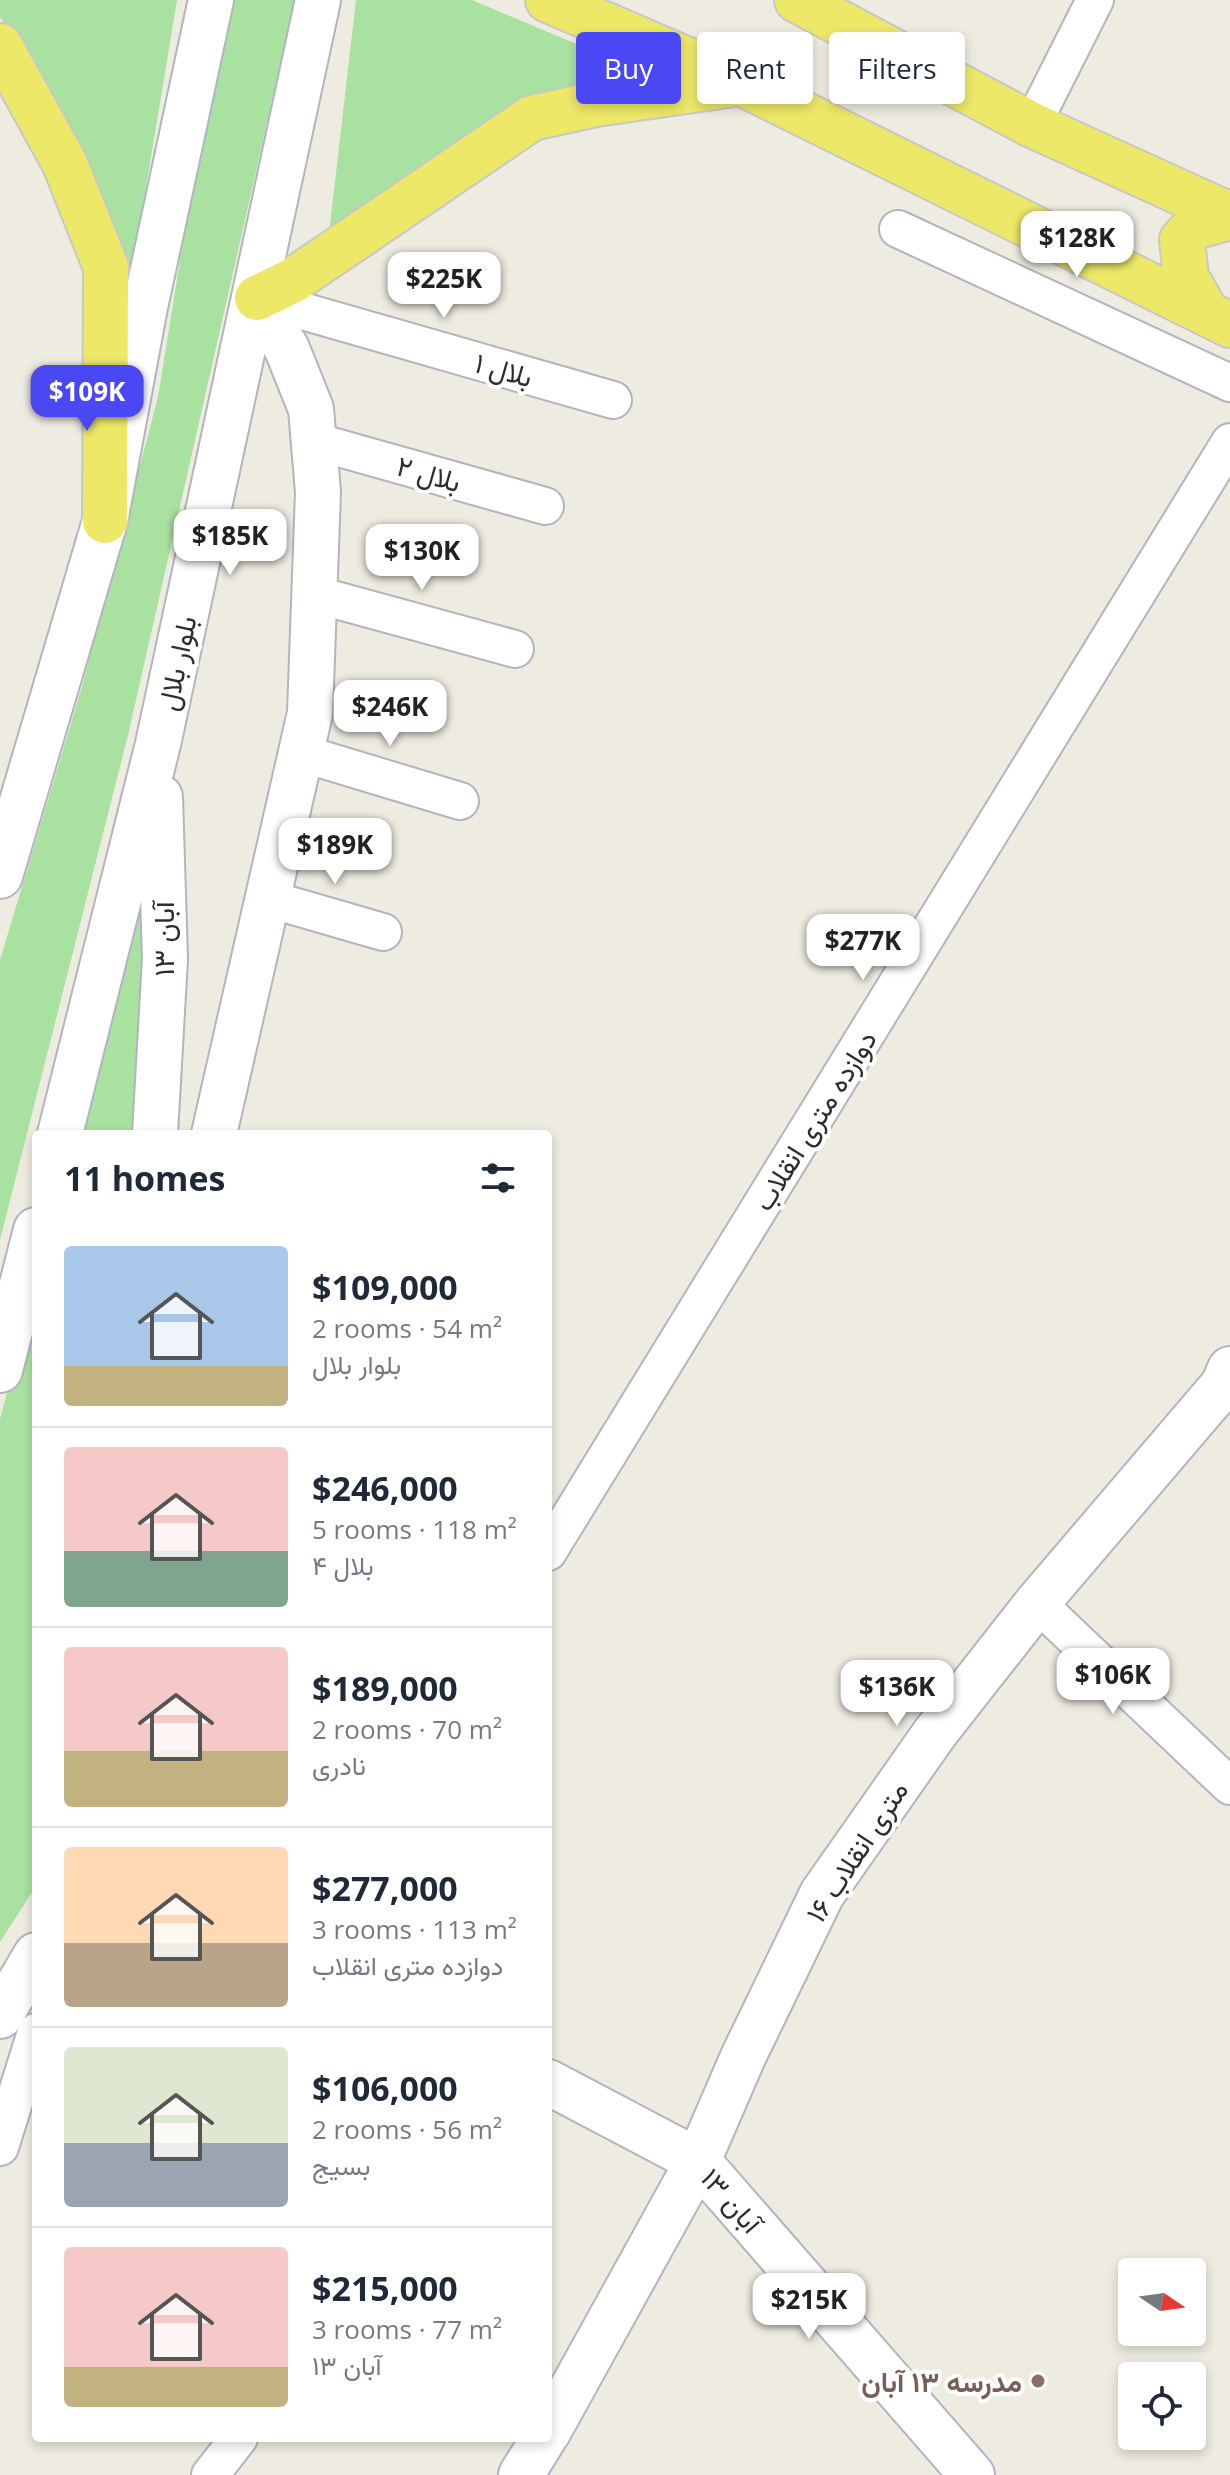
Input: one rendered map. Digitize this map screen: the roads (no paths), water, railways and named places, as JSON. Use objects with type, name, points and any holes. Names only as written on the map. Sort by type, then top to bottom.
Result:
[{"type":"main road","points":[[548,0],[697,64]]},
{"type":"main road","points":[[797,0],[1032,125],[1230,216]]},
{"type":"main road","points":[[0,46],[65,164],[106,267],[105,521]]},
{"type":"main road","points":[[257,298],[292,281],[532,118],[596,104],[697,89]]},
{"type":"main road","points":[[782,104],[1218,319]]},
{"type":"main road","points":[[1218,319],[1186,277],[1182,240],[1194,227],[1230,216]]},
{"type":"street","points":[[0,876],[105,521],[145,307],[211,0]]},
{"type":"street","name":"بلوار بلال","points":[[61,1130],[158,744],[257,298],[318,0]]},
{"type":"street","points":[[1032,125],[1095,0]]},
{"type":"street","points":[[898,229],[1230,383]]},
{"type":"street","points":[[215,1130],[310,713],[318,492],[311,409],[287,349],[257,298]]},
{"type":"street","name":"بلال ۱","points":[[257,298],[613,400]]},
{"type":"street","name":"بلال ۲","points":[[314,441],[545,506]]},
{"type":"street","name":"دوازده متری انقلاب","points":[[552,1545],[1230,442]]},
{"type":"street","points":[[314,594],[515,649]]},
{"type":"street","name":"۱۳ آبان","points":[[155,1130],[165,959],[158,744]]},
{"type":"street","points":[[301,753],[460,801]]},
{"type":"street","points":[[269,899],[383,932]]},
{"type":"street","points":[[0,1370],[32,1246]]},
{"type":"street","name":"۱۶ متری انقلاب","points":[[552,2425],[698,2161],[743,2057],[822,1894],[935,1733],[1037,1603],[1228,1382]]},
{"type":"street","points":[[1037,1603],[1230,1786]]},
{"type":"street","points":[[0,2016],[32,1962]]},
{"type":"street","points":[[0,2147],[32,2045]]},
{"type":"street","name":"۱۳ آبان","points":[[552,2084],[698,2161],[972,2475]]},
{"type":"street","points":[[210,2475],[236,2442]]},
{"type":"street","points":[[521,2475],[542,2442]]},
{"type":"place","name":"مدرسه ۱۳ آبان","points":[[1038,2381]]}]
